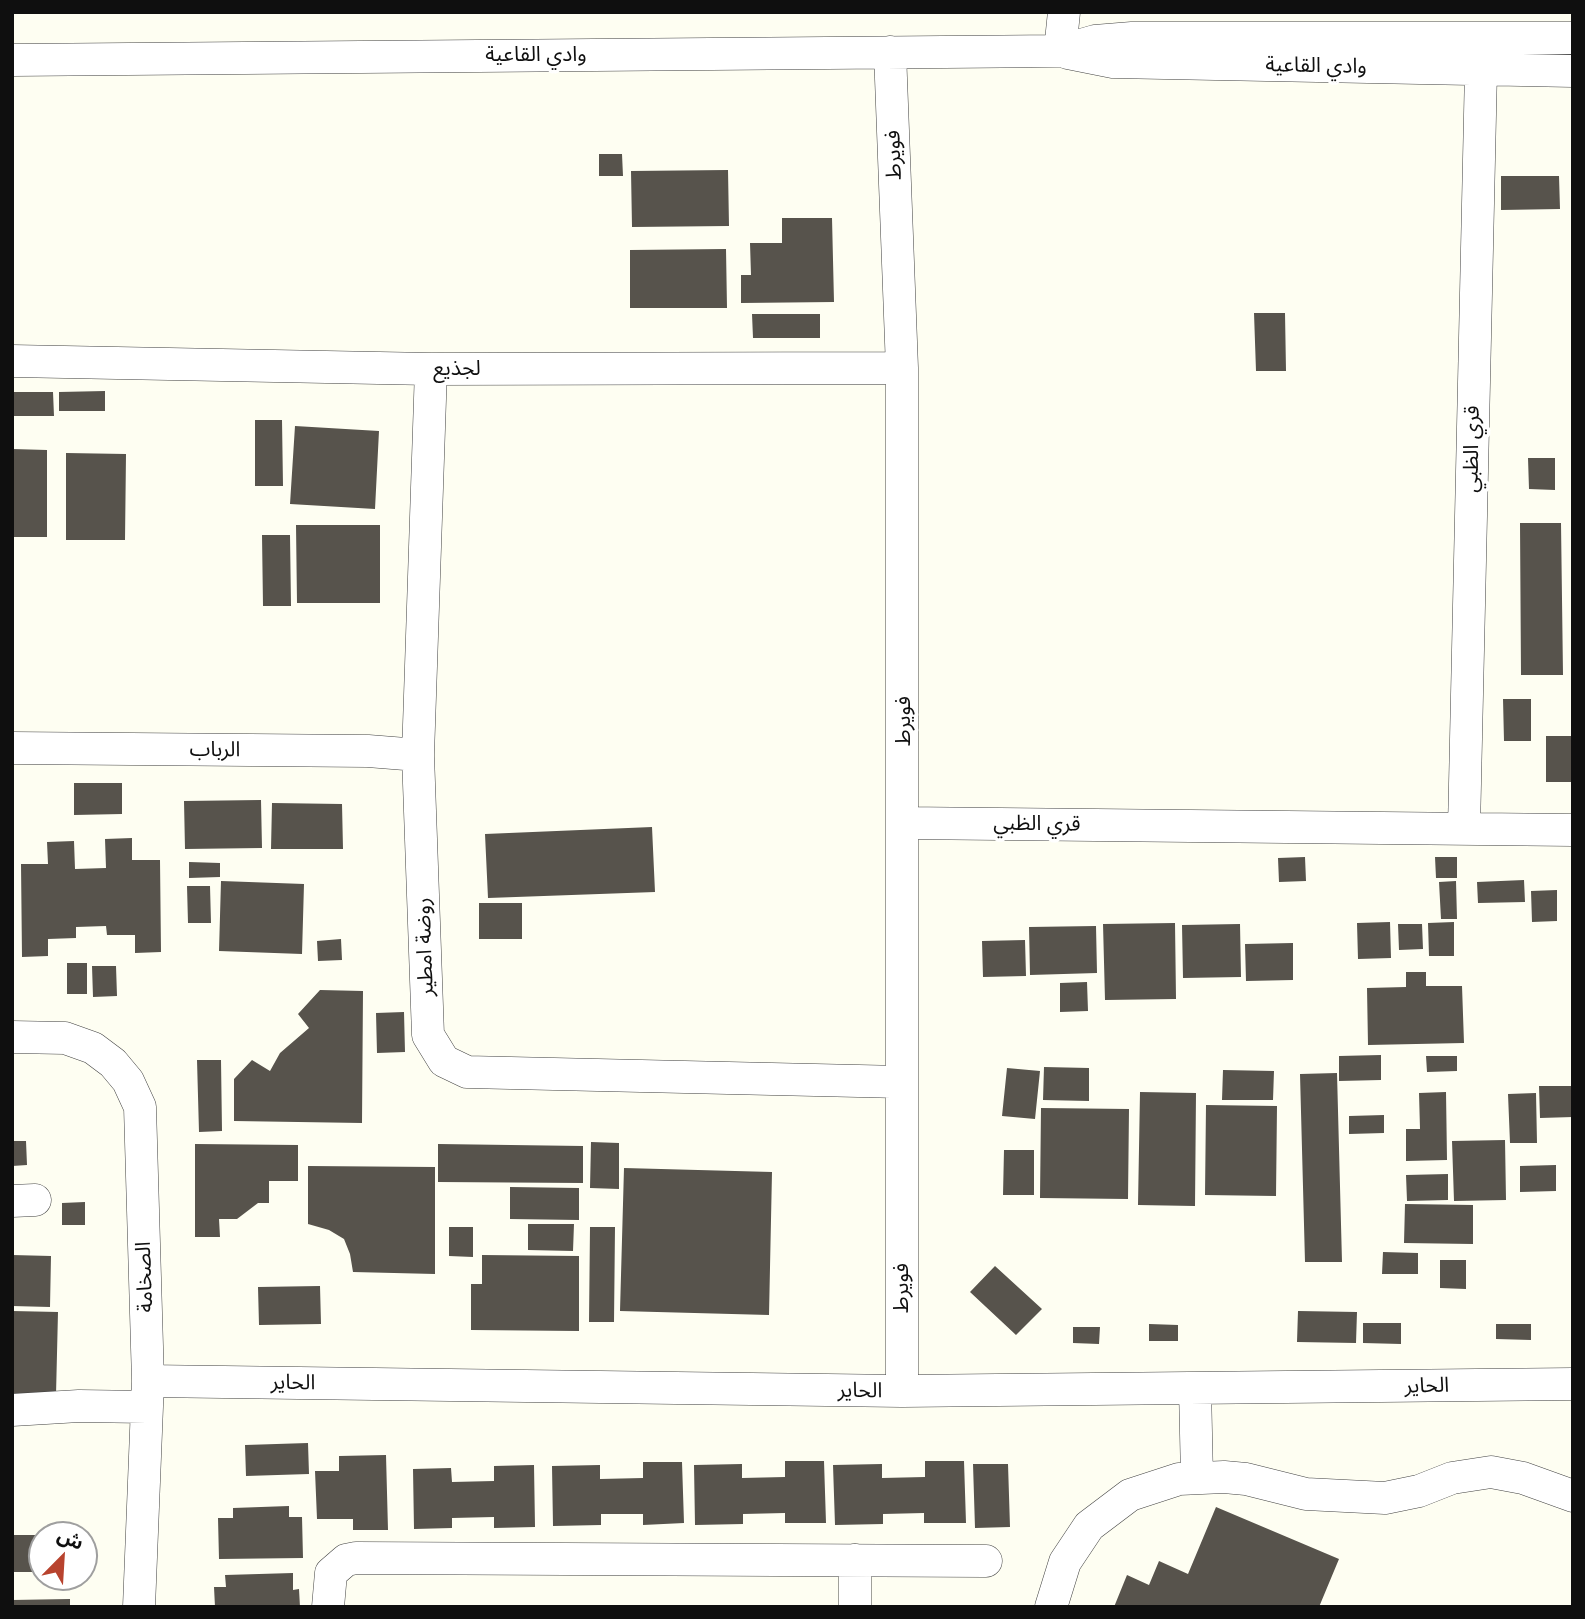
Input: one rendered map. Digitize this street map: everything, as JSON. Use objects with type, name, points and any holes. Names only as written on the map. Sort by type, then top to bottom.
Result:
[{"type":"street","points":[[1060,51],[1064,12]]},
{"type":"street","name":"وادي القاعية","points":[[1060,51],[1095,41],[1123,39],[1573,38]]},
{"type":"street","name":"وادي القاعية","points":[[12,60],[1060,51],[1113,62],[1573,71]]},
{"type":"street","name":"فويرط","points":[[890,52],[902,368],[902,1391]]},
{"type":"street","name":"قري الظبي","points":[[1464,828],[1481,70]]},
{"type":"street","name":"لجذيع","points":[[12,361],[430,369],[902,368]]},
{"type":"street","name":"روضة امطير","points":[[430,369],[418,755],[428,1035],[444,1061],[467,1072],[902,1082]]},
{"type":"street","name":"الرباب","points":[[12,748],[368,751],[418,755]]},
{"type":"street","name":"قري الظبي","points":[[904,823],[1573,830]]},
{"type":"street","name":"الصخامة","points":[[12,1037],[65,1038],[93,1048],[128,1081],[140,1107],[147,1394],[139,1607]]},
{"type":"street","name":"الحاير","points":[[12,1410],[147,1394],[902,1391],[1573,1384]]},
{"type":"street","points":[[1195,1388],[1197,1478]]},
{"type":"street","points":[[1051,1607],[1065,1562],[1089,1526],[1130,1495],[1154,1486],[1197,1478],[1246,1479],[1306,1494],[1337,1498],[1385,1498],[1419,1491],[1452,1478],[1491,1472],[1523,1478],[1573,1496]]},
{"type":"street","points":[[328,1607],[331,1573],[346,1560],[356,1558],[986,1561]]},
{"type":"street","points":[[855,1560],[855,1607]]},
{"type":"building","points":[[599,154],[622,154],[623,176],[599,176]]},
{"type":"building","points":[[728,170],[729,226],[632,227],[631,171]]},
{"type":"building","points":[[1501,176],[1559,176],[1560,209],[1501,210]]},
{"type":"building","points":[[782,218],[832,218],[834,302],[741,303],[741,275],[751,275],[750,243],[782,243]]},
{"type":"building","points":[[726,249],[727,308],[630,308],[630,250]]},
{"type":"building","points":[[1254,313],[1285,313],[1286,371],[1256,371]]},
{"type":"building","points":[[752,314],[820,314],[820,338],[753,338]]},
{"type":"building","points":[[105,391],[105,411],[59,411],[59,392]]},
{"type":"building","points":[[12,392],[53,392],[54,416],[12,416]]},
{"type":"building","points":[[255,420],[282,420],[283,486],[255,486]]},
{"type":"building","points":[[295,426],[379,431],[375,509],[290,504]]},
{"type":"building","points":[[12,449],[47,450],[47,537],[12,537]]},
{"type":"building","points":[[66,453],[126,454],[125,540],[66,540]]},
{"type":"building","points":[[1528,458],[1555,458],[1555,490],[1529,489]]},
{"type":"building","points":[[1520,523],[1561,523],[1563,675],[1521,675]]},
{"type":"building","points":[[296,525],[380,525],[380,603],[297,603]]},
{"type":"building","points":[[262,535],[290,535],[291,606],[263,606]]},
{"type":"building","points":[[1503,699],[1531,699],[1531,741],[1504,741]]},
{"type":"building","points":[[1546,736],[1573,736],[1573,782],[1546,782]]},
{"type":"building","points":[[74,783],[122,783],[122,814],[74,815]]},
{"type":"building","points":[[261,800],[262,848],[185,849],[184,801]]},
{"type":"building","points":[[272,803],[342,804],[343,849],[271,849]]},
{"type":"building","points":[[652,827],[655,892],[488,898],[485,834]]},
{"type":"building","points":[[132,838],[132,860],[160,860],[161,952],[135,953],[135,935],[107,935],[106,926],[76,927],[76,938],[48,939],[48,956],[22,957],[21,864],[48,864],[47,842],[74,841],[75,869],[106,868],[105,839]]},
{"type":"building","points":[[1305,857],[1306,881],[1279,882],[1278,858]]},
{"type":"building","points":[[1435,857],[1457,857],[1457,878],[1436,878]]},
{"type":"building","points":[[189,862],[220,863],[220,877],[189,878]]},
{"type":"building","points":[[1524,880],[1525,902],[1478,903],[1477,882]]},
{"type":"building","points":[[221,881],[304,884],[302,954],[219,951]]},
{"type":"building","points":[[1456,881],[1457,919],[1441,919],[1439,882]]},
{"type":"building","points":[[187,886],[210,886],[211,923],[188,923]]},
{"type":"building","points":[[1557,890],[1557,921],[1532,922],[1531,891]]},
{"type":"building","points":[[479,903],[522,903],[522,939],[479,939]]},
{"type":"building","points":[[1390,922],[1391,958],[1358,959],[1357,923]]},
{"type":"building","points":[[1454,922],[1454,956],[1429,956],[1428,923]]},
{"type":"building","points":[[1175,923],[1176,999],[1105,1000],[1103,924]]},
{"type":"building","points":[[1240,924],[1241,977],[1183,978],[1182,925]]},
{"type":"building","points":[[1398,924],[1422,924],[1423,949],[1399,950]]},
{"type":"building","points":[[1096,926],[1097,973],[1030,975],[1029,927]]},
{"type":"building","points":[[341,939],[342,960],[318,961],[317,941]]},
{"type":"building","points":[[1025,940],[1026,976],[983,977],[982,941]]},
{"type":"building","points":[[1293,943],[1293,980],[1246,981],[1245,944]]},
{"type":"building","points":[[67,963],[87,963],[87,994],[67,994]]},
{"type":"building","points":[[92,966],[116,966],[117,996],[93,997]]},
{"type":"building","points":[[1406,972],[1426,972],[1426,986],[1462,986],[1464,1043],[1368,1045],[1367,988],[1406,987]]},
{"type":"building","points":[[1087,982],[1088,1011],[1060,1012],[1060,983]]},
{"type":"building","points":[[320,990],[363,991],[362,1123],[234,1121],[234,1079],[252,1060],[270,1071],[280,1053],[309,1028],[298,1014]]},
{"type":"building","points":[[404,1012],[405,1052],[377,1053],[376,1013]]},
{"type":"building","points":[[1381,1055],[1381,1080],[1339,1081],[1339,1056]]},
{"type":"building","points":[[1426,1056],[1457,1056],[1457,1071],[1427,1072]]},
{"type":"building","points":[[197,1060],[221,1060],[222,1131],[199,1132]]},
{"type":"building","points":[[1044,1067],[1089,1068],[1089,1101],[1043,1100]]},
{"type":"building","points":[[1007,1068],[1040,1071],[1035,1119],[1002,1116]]},
{"type":"building","points":[[1223,1070],[1274,1071],[1273,1100],[1222,1100]]},
{"type":"building","points":[[1337,1073],[1342,1262],[1305,1262],[1300,1074]]},
{"type":"building","points":[[1539,1086],[1573,1086],[1573,1117],[1540,1118]]},
{"type":"building","points":[[1140,1092],[1196,1093],[1195,1206],[1138,1205]]},
{"type":"building","points":[[1446,1092],[1447,1160],[1406,1161],[1406,1129],[1420,1129],[1419,1093]]},
{"type":"building","points":[[1536,1093],[1537,1143],[1510,1143],[1508,1094]]},
{"type":"building","points":[[1206,1105],[1277,1106],[1276,1196],[1205,1195]]},
{"type":"building","points":[[1041,1108],[1129,1109],[1128,1199],[1040,1198]]},
{"type":"building","points":[[1384,1115],[1384,1133],[1349,1134],[1349,1116]]},
{"type":"building","points":[[1505,1140],[1506,1200],[1454,1201],[1452,1141]]},
{"type":"building","points":[[12,1141],[26,1141],[27,1165],[12,1166]]},
{"type":"building","points":[[591,1142],[619,1143],[619,1189],[590,1188]]},
{"type":"building","points":[[195,1144],[298,1145],[298,1181],[269,1181],[269,1203],[258,1203],[237,1219],[219,1219],[220,1237],[195,1237]]},
{"type":"building","points":[[438,1144],[583,1146],[583,1183],[438,1182]]},
{"type":"building","points":[[1004,1150],[1034,1150],[1034,1195],[1003,1195]]},
{"type":"building","points":[[1556,1165],[1556,1191],[1520,1192],[1520,1166]]},
{"type":"building","points":[[308,1166],[435,1167],[435,1274],[353,1272],[344,1239],[329,1230],[308,1224]]},
{"type":"building","points":[[624,1168],[772,1172],[769,1315],[620,1311]]},
{"type":"building","points":[[1448,1174],[1448,1200],[1407,1201],[1406,1175]]},
{"type":"building","points":[[510,1187],[579,1188],[579,1220],[510,1219]]},
{"type":"building","points":[[85,1202],[85,1225],[62,1225],[62,1203]]},
{"type":"building","points":[[1405,1204],[1473,1205],[1473,1244],[1404,1243]]},
{"type":"building","points":[[528,1224],[574,1224],[573,1251],[528,1250]]},
{"type":"building","points":[[449,1227],[473,1227],[473,1257],[449,1256]]},
{"type":"building","points":[[590,1227],[615,1227],[614,1322],[589,1322]]},
{"type":"building","points":[[1383,1252],[1418,1253],[1418,1274],[1382,1274]]},
{"type":"building","points":[[12,1255],[51,1256],[50,1307],[12,1306]]},
{"type":"building","points":[[482,1255],[579,1256],[579,1331],[471,1330],[471,1284],[482,1284]]},
{"type":"building","points":[[1440,1260],[1466,1260],[1466,1289],[1440,1288]]},
{"type":"building","points":[[995,1266],[1042,1309],[1016,1335],[970,1292]]},
{"type":"building","points":[[320,1286],[321,1324],[259,1325],[258,1287]]},
{"type":"building","points":[[12,1311],[58,1312],[56,1395],[12,1394]]},
{"type":"building","points":[[1298,1311],[1357,1312],[1356,1343],[1297,1342]]},
{"type":"building","points":[[1363,1323],[1401,1323],[1401,1344],[1363,1343]]},
{"type":"building","points":[[1149,1324],[1178,1325],[1178,1341],[1149,1341]]},
{"type":"building","points":[[1496,1324],[1531,1324],[1531,1340],[1496,1339]]},
{"type":"building","points":[[1073,1327],[1100,1327],[1099,1344],[1073,1343]]},
{"type":"building","points":[[308,1443],[309,1474],[246,1476],[245,1445]]},
{"type":"building","points":[[386,1455],[388,1530],[353,1530],[353,1519],[317,1519],[315,1471],[339,1471],[339,1456]]},
{"type":"building","points":[[785,1461],[824,1461],[826,1523],[785,1523],[785,1513],[743,1514],[743,1524],[695,1525],[694,1465],[742,1464],[742,1478],[785,1477]]},
{"type":"building","points":[[925,1461],[964,1461],[966,1523],[924,1523],[924,1513],[883,1514],[883,1524],[835,1525],[833,1465],[882,1464],[882,1478],[925,1477]]},
{"type":"building","points":[[643,1462],[682,1462],[684,1523],[643,1525],[643,1514],[601,1514],[601,1525],[553,1526],[552,1466],[600,1465],[600,1479],[643,1478]]},
{"type":"building","points":[[973,1464],[1008,1464],[1010,1527],[975,1528]]},
{"type":"building","points":[[534,1465],[535,1527],[494,1528],[494,1517],[452,1518],[452,1528],[414,1529],[413,1469],[451,1468],[452,1482],[494,1481],[494,1466]]},
{"type":"building","points":[[289,1506],[289,1517],[302,1517],[303,1558],[219,1559],[218,1518],[233,1518],[233,1508]]},
{"type":"building","points":[[1216,1507],[1339,1559],[1319,1607],[1114,1607],[1127,1575],[1149,1585],[1159,1561],[1188,1574]]},
{"type":"building","points":[[12,1535],[28,1535],[28,1572],[12,1572]]},
{"type":"building","points":[[293,1573],[293,1590],[299,1589],[300,1607],[215,1607],[214,1587],[226,1587],[225,1575]]},
{"type":"building","points":[[70,1599],[70,1607],[12,1607],[12,1600]]}]
